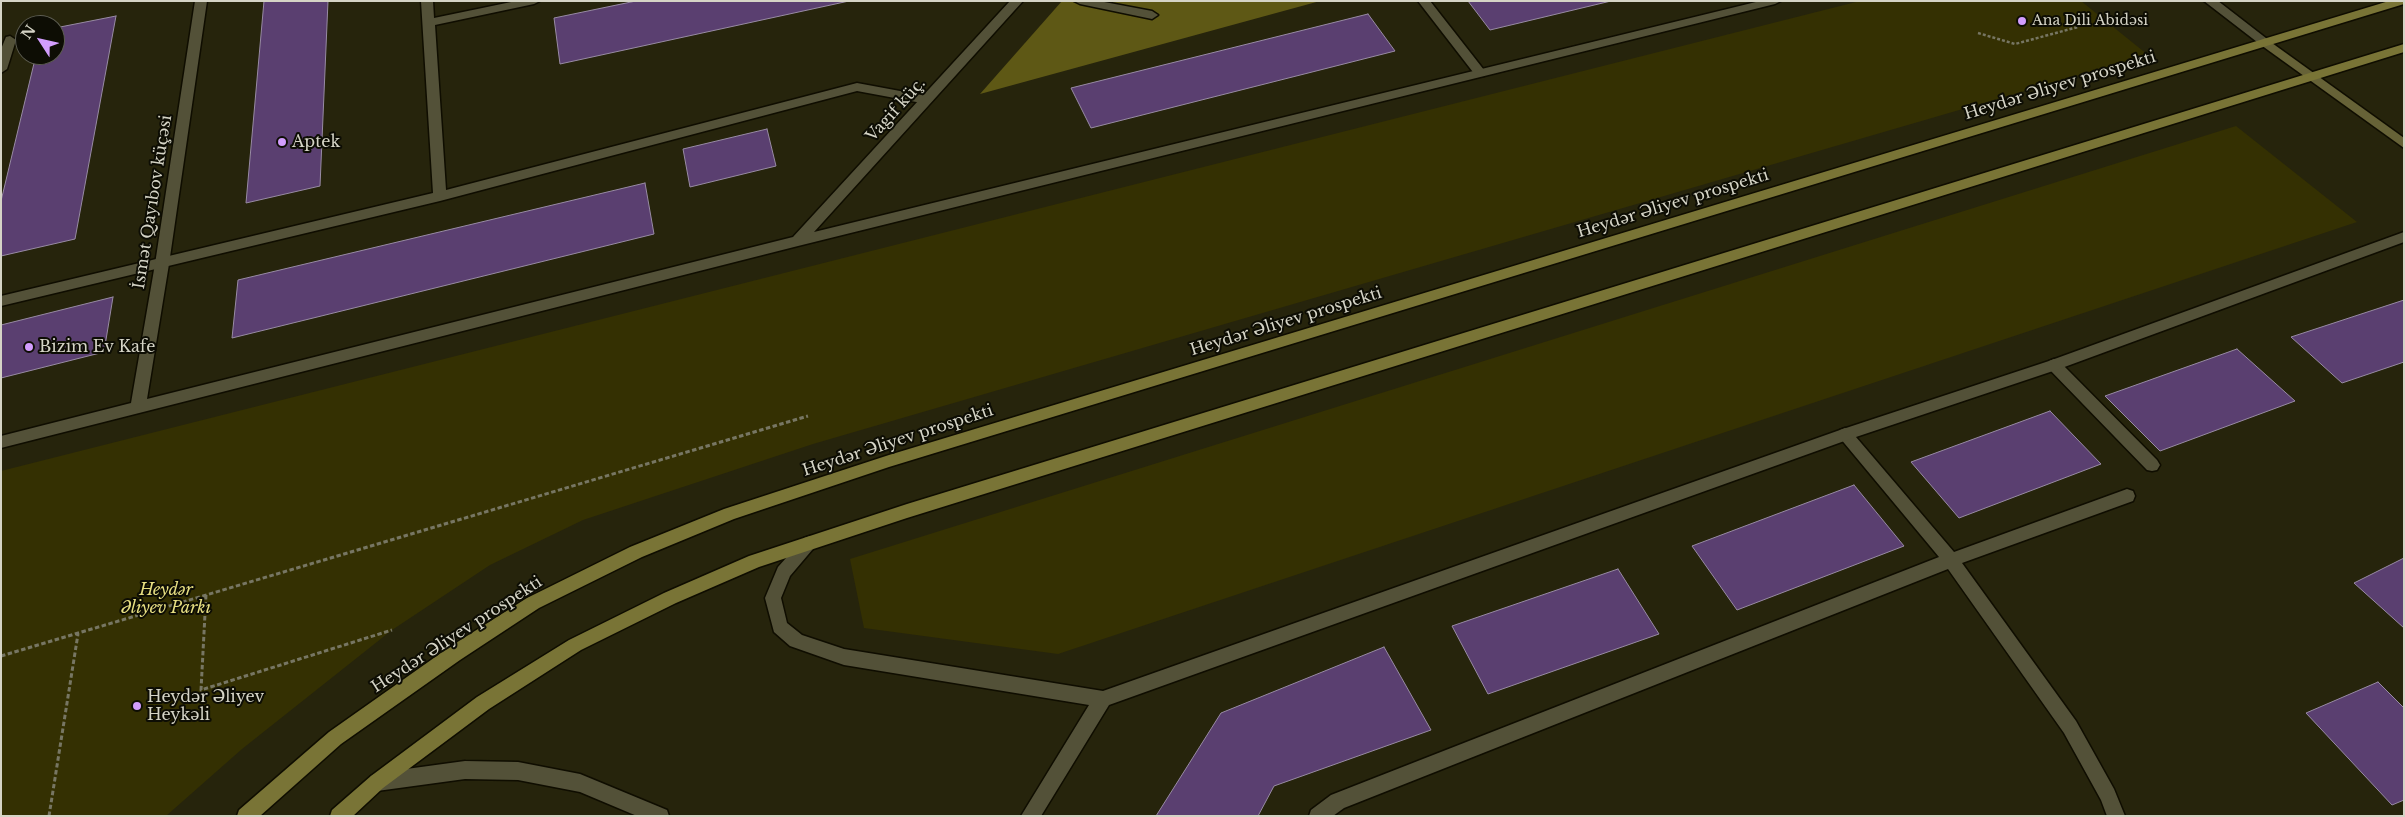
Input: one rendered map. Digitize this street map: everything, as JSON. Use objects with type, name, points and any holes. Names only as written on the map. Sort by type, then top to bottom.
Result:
[{"type":"main road","name":"Heydər Əliyev prospekti","points":[[246,816],[334,738],[454,654],[533,602],[636,552],[730,514],[899,458],[2402,1]]},
{"type":"main road","points":[[339,816],[377,782],[483,703],[575,645],[678,594],[755,561],[2404,48]]},
{"type":"street","name":"İsmət Qayıbov küçəsi","points":[[138,407],[162,264],[201,1]]},
{"type":"street","points":[[427,1],[440,196]]},
{"type":"street","points":[[429,23],[534,1]]},
{"type":"street","name":"Vagif küç.","points":[[798,241],[1017,1]]},
{"type":"street","points":[[1080,1],[1152,15]]},
{"type":"street","points":[[1424,1],[1480,73]]},
{"type":"street","points":[[1,442],[798,241],[1775,1]]},
{"type":"street","points":[[2210,1],[2404,144]]},
{"type":"street","points":[[1,69],[10,40]]},
{"type":"street","points":[[1,301],[440,196],[857,87],[927,100]]},
{"type":"street","points":[[810,543],[784,572],[773,598],[780,627],[796,641],[844,657],[1103,699],[1845,434],[2054,365],[2404,237]]},
{"type":"street","points":[[2054,365],[2152,465]]},
{"type":"street","points":[[1845,434],[1951,560],[2070,727],[2108,795],[2116,816]]},
{"type":"street","points":[[1318,816],[1338,801],[1951,560],[2127,496]]},
{"type":"street","points":[[1030,816],[1103,699]]},
{"type":"street","points":[[377,782],[465,770],[518,770],[580,783],[660,816]]},
{"type":"path","points":[[1978,33],[2015,44],[2078,27]]},
{"type":"path","points":[[1,656],[808,416]]},
{"type":"path","points":[[206,595],[201,690],[392,630]]},
{"type":"path","points":[[49,816],[78,633]]},
{"type":"green space","name":"Heydər Əliyev Parkı","points":[[1860,1],[2081,1],[2148,55],[813,444],[583,520],[490,565],[392,630],[242,749],[166,816],[1,816],[1,471]]},
{"type":"green space","points":[[2236,126],[2357,222],[1058,654],[864,628],[850,559]]},
{"type":"shaded area","points":[[1062,1],[1320,1],[980,94]]},
{"type":"building","points":[[264,1],[328,1],[320,186],[246,203]]},
{"type":"building","points":[[636,1],[849,1],[560,64],[554,18]]},
{"type":"building","points":[[1468,1],[1611,1],[1490,30]]},
{"type":"building","points":[[1368,14],[1395,51],[1091,128],[1071,88]]},
{"type":"building","points":[[116,16],[75,239],[1,256],[1,201],[34,65],[65,65],[65,26]]},
{"type":"building","points":[[767,129],[776,166],[690,187],[683,149]]},
{"type":"building","points":[[645,183],[654,234],[232,338],[238,280]]},
{"type":"building","points":[[113,297],[104,352],[1,378],[1,325]]},
{"type":"building","points":[[2404,300],[2404,362],[2342,383],[2291,337]]},
{"type":"building","points":[[2237,349],[2295,401],[2160,451],[2105,396]]},
{"type":"building","points":[[2050,411],[2101,464],[1959,518],[1911,462]]},
{"type":"building","points":[[1854,485],[1904,546],[1737,610],[1692,546]]},
{"type":"building","points":[[2404,558],[2404,628],[2354,583]]},
{"type":"building","points":[[1618,569],[1659,634],[1488,694],[1452,626]]},
{"type":"building","points":[[1384,647],[1431,730],[1274,786],[1258,816],[1156,816],[1221,713]]},
{"type":"building","points":[[2378,682],[2404,708],[2404,800],[2392,805],[2306,713]]},
{"type":"place","name":"Ana Dili Abidəsi","points":[[2022,21]]},
{"type":"place","name":"Aptek","points":[[282,142]]},
{"type":"place","name":"Bizim Ev Kafe","points":[[29,347]]},
{"type":"place","name":"Heydər Əliyev Heykəli","points":[[137,706]]}]
